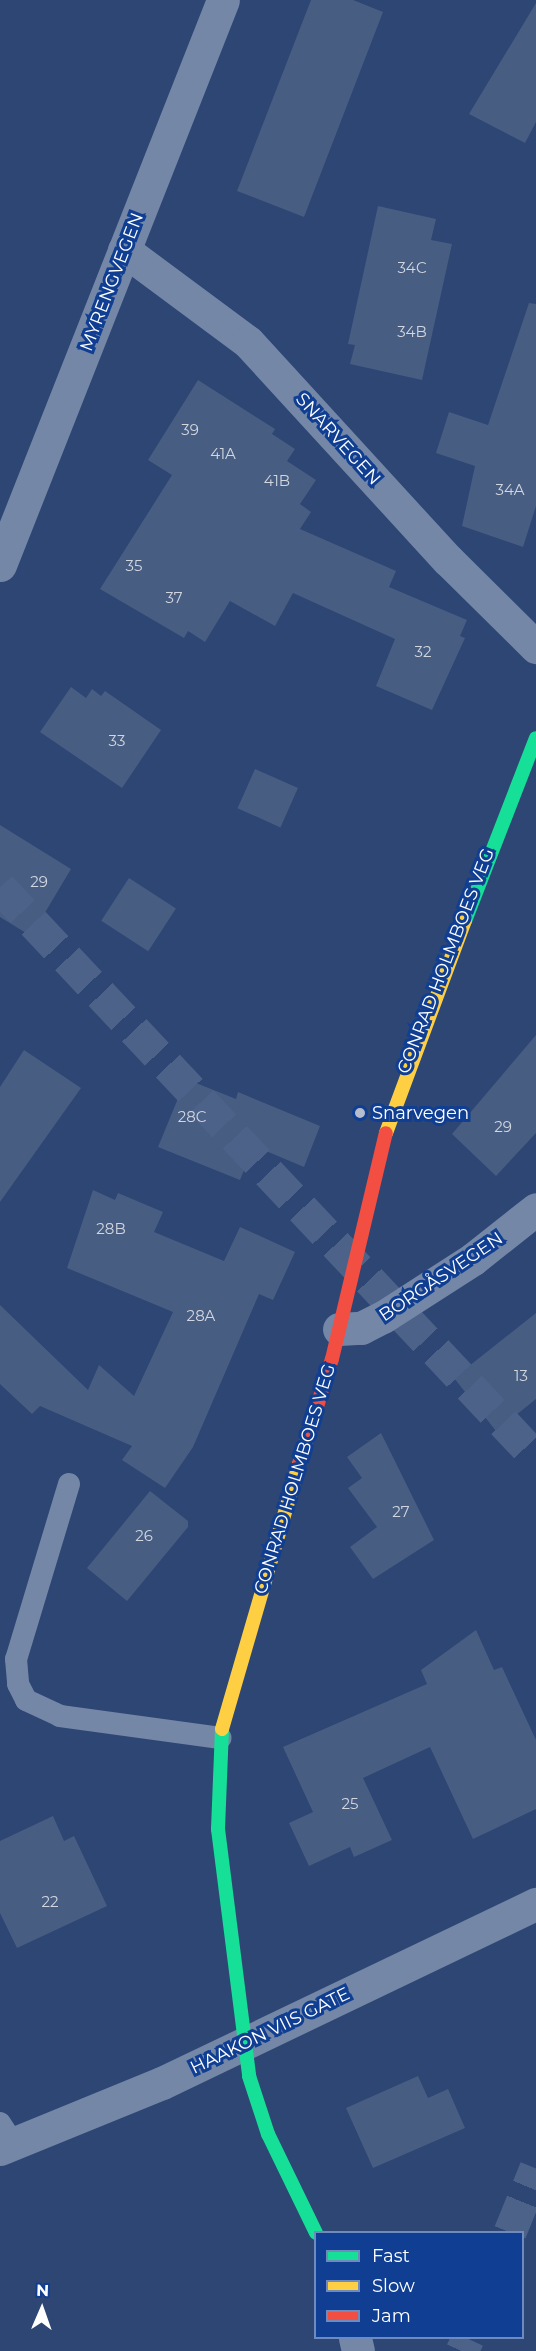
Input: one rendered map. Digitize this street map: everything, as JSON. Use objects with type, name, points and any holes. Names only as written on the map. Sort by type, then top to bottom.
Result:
[{"type":"street","name":"MYRENGVEGEN","points":[[0,565],[224,0]]},
{"type":"street","name":"SNARVEGEN","points":[[124,250],[248,342],[448,560],[536,647]]},
{"type":"street","name":"CONRAD HOLMBOES VEG","points":[[314,2231],[268,2134],[243,2044],[218,1829],[220,1738],[234,1673],[339,1329],[406,1065],[536,738]]},
{"type":"street","name":"BORGÅSVEGEN","points":[[339,1329],[361,1329],[383,1317],[473,1259],[536,1209]]},
{"type":"street","name":"HAAKON VIIS GATE","points":[[4,2139],[162,2083],[536,1904]]},
{"type":"lane","points":[[69,1484],[16,1659],[18,1684],[26,1700],[60,1716],[220,1738]]},
{"type":"building","points":[[311,0],[353,0],[383,12],[304,217],[237,191]]},
{"type":"building","points":[[536,3],[536,122],[525,143],[469,114]]},
{"type":"building","points":[[378,206],[436,219],[431,240],[452,244],[422,380],[350,364],[355,345],[348,344]]},
{"type":"building","points":[[529,303],[536,304],[536,506],[523,547],[462,526],[475,466],[436,453],[449,412],[488,425]]},
{"type":"building","points":[[198,380],[275,429],[272,434],[295,449],[287,461],[316,480],[300,504],[311,512],[300,529],[396,571],[389,587],[467,620],[460,636],[465,638],[432,710],[376,686],[395,639],[293,593],[275,626],[230,601],[205,642],[188,631],[184,638],[100,589],[172,475],[148,460]]},
{"type":"building","points":[[71,687],[86,698],[92,689],[101,696],[105,691],[161,730],[122,788],[40,732]]},
{"type":"building","points":[[255,769],[298,788],[280,827],[238,808]]},
{"type":"building","points":[[0,825],[71,869],[31,936],[0,917]]},
{"type":"building","points":[[129,878],[176,908],[148,951],[101,921]]},
{"type":"building","points":[[536,1035],[536,1133],[496,1176],[452,1134]]},
{"type":"building","points":[[24,1050],[81,1088],[0,1202],[0,1087]]},
{"type":"building","points":[[186,1079],[236,1099],[238,1092],[320,1126],[304,1167],[254,1146],[240,1180],[158,1147]]},
{"type":"building","points":[[93,1190],[115,1200],[118,1193],[163,1212],[154,1232],[224,1261],[240,1227],[295,1252],[273,1300],[259,1294],[193,1447],[165,1488],[122,1460],[132,1446],[40,1406],[32,1414],[0,1384],[0,1305],[88,1390],[99,1365],[134,1396],[173,1312],[67,1268]]},
{"type":"building","points":[[536,1313],[536,1399],[496,1431],[454,1378]]},
{"type":"building","points":[[381,1433],[434,1540],[373,1579],[350,1547],[377,1527],[348,1488],[362,1478],[347,1457]]},
{"type":"building","points":[[150,1491],[188,1521],[188,1527],[127,1601],[87,1568]]},
{"type":"building","points":[[476,1630],[494,1670],[502,1667],[536,1740],[536,1809],[473,1839],[430,1747],[363,1778],[392,1840],[354,1857],[350,1847],[309,1866],[289,1823],[313,1812],[283,1747],[427,1684],[421,1670]]},
{"type":"building","points":[[53,1816],[64,1841],[74,1836],[107,1906],[17,1948],[0,1913],[0,1841]]},
{"type":"building","points":[[418,2076],[428,2098],[448,2089],[465,2128],[373,2168],[346,2108]]},
{"type":"tunnel","points":[[0,887],[536,1457]]},
{"type":"tunnel","points":[[510,2231],[536,2168]]},
{"type":"tunnel","points":[[462,2351],[468,2339]]},
{"type":"traffic: fast","points":[[465,921],[536,738]]},
{"type":"traffic: fast","points":[[222,1729],[218,1829],[249,2076],[268,2134],[315,2231]]},
{"type":"traffic: slow","points":[[386,1133],[465,921]]},
{"type":"traffic: slow","points":[[222,1729],[299,1464]]},
{"type":"traffic: jam","points":[[299,1464],[332,1359],[386,1133]]},
{"type":"place","name":"Snarvegen","points":[[360,1113]]}]
